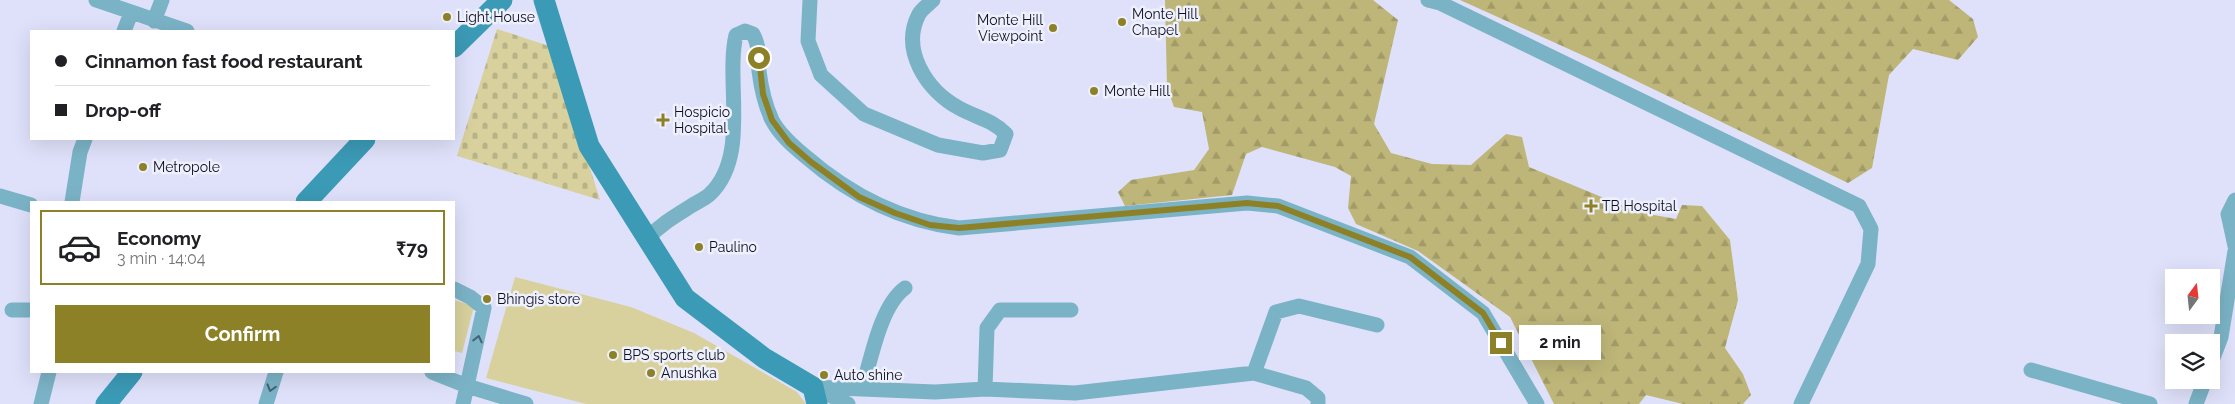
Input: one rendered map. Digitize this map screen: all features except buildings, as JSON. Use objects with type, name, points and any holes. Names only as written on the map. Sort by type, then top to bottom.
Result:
[{"type":"street","points":[[96,0],[184,30]]},
{"type":"street","points":[[154,21],[162,0]]},
{"type":"street","points":[[455,46],[502,0]]},
{"type":"street","points":[[544,0],[588,146],[685,298],[815,396],[848,404]]},
{"type":"street","points":[[810,0],[808,41],[821,75],[864,114],[938,145],[983,152],[1000,150],[1006,134],[995,124],[958,108],[939,95],[926,80],[915,60],[913,36],[919,14],[933,0]]},
{"type":"street","points":[[1428,0],[1440,3],[1859,206],[1871,229],[1868,264],[1801,404]]},
{"type":"street","points":[[124,30],[131,13]]},
{"type":"street","points":[[648,238],[660,224],[710,194],[722,176],[731,156],[735,92],[734,45],[736,34],[745,31],[753,34],[759,46],[763,94],[772,120],[789,143],[859,197],[895,213],[930,225],[959,228],[1247,203],[1278,206],[1410,257],[1483,313],[1536,404]]},
{"type":"street","points":[[72,201],[80,152],[85,140]]},
{"type":"street","points":[[307,201],[364,140]]},
{"type":"street","points":[[0,196],[30,206]]},
{"type":"street","points":[[2235,200],[2228,214],[2235,246]]},
{"type":"street","points":[[2220,340],[2235,251]]},
{"type":"street","points":[[862,389],[889,306],[897,293],[905,288]]},
{"type":"street","points":[[455,290],[470,296],[484,308],[463,404]]},
{"type":"street","points":[[1254,373],[1276,312],[1299,306],[1377,325]]},
{"type":"street","points":[[12,310],[30,310]]},
{"type":"street","points":[[985,389],[987,328],[1000,310],[1071,310]]},
{"type":"street","points":[[2031,370],[2150,404]]},
{"type":"street","points":[[41,404],[49,373]]},
{"type":"street","points":[[106,404],[131,373]]},
{"type":"street","points":[[266,404],[276,373]]},
{"type":"street","points":[[434,373],[467,386],[526,404]]},
{"type":"street","points":[[815,396],[862,389],[935,392],[985,389],[1075,393],[1254,373],[1306,388],[1314,392],[1318,398],[1318,404]]},
{"type":"street","points":[[2196,404],[2202,389]]},
{"type":"green space","points":[[1165,0],[1373,0],[1398,20],[1374,124],[1391,153],[1432,164],[1471,165],[1506,134],[1522,137],[1529,167],[1638,212],[1676,219],[1682,205],[1702,206],[1730,240],[1738,300],[1725,348],[1743,374],[1751,395],[1743,404],[1683,404],[1646,395],[1639,404],[1554,404],[1510,317],[1418,251],[1356,224],[1348,208],[1351,176],[1335,167],[1262,147],[1246,154],[1232,195],[1125,206],[1118,192],[1131,180],[1194,170],[1209,149],[1202,112],[1174,107],[1167,87]]},
{"type":"green space","points":[[1460,0],[1949,0],[1973,19],[1978,37],[1958,60],[1913,49],[1889,75],[1872,168],[1848,183],[1593,60]]},
{"type":"green space","points":[[497,29],[552,47],[600,200],[457,156]]},
{"type":"green space","name":"BPS sports club","points":[[515,277],[631,307],[694,333],[797,392],[806,404],[586,404],[486,378]]},
{"type":"green space","points":[[455,300],[474,306],[462,353],[455,351]]},
{"type":"place","name":"Light House","points":[[447,17]]},
{"type":"place","name":"Monte Hill Chapel","points":[[1122,22]]},
{"type":"place","name":"Monte Hill Viewpoint","points":[[1053,28]]},
{"type":"place","name":"Monte Hill","points":[[1094,91]]},
{"type":"place","name":"Hospicio Hospital","points":[[663,120]]},
{"type":"place","name":"Metropole","points":[[143,167]]},
{"type":"place","name":"TB Hospital","points":[[1591,206]]},
{"type":"place","name":"Paulino","points":[[699,247]]},
{"type":"place","name":"Bhingis store","points":[[487,299]]},
{"type":"place","name":"BPS sports club","points":[[613,355]]},
{"type":"place","name":"Anushka","points":[[651,373]]},
{"type":"place","name":"Auto shine","points":[[824,375]]},
{"type":"route","points":[[759,58],[763,94],[772,120],[789,143],[811,162],[859,197],[895,213],[930,225],[959,228],[1247,203],[1278,206],[1410,257],[1483,313],[1501,343]]}]
